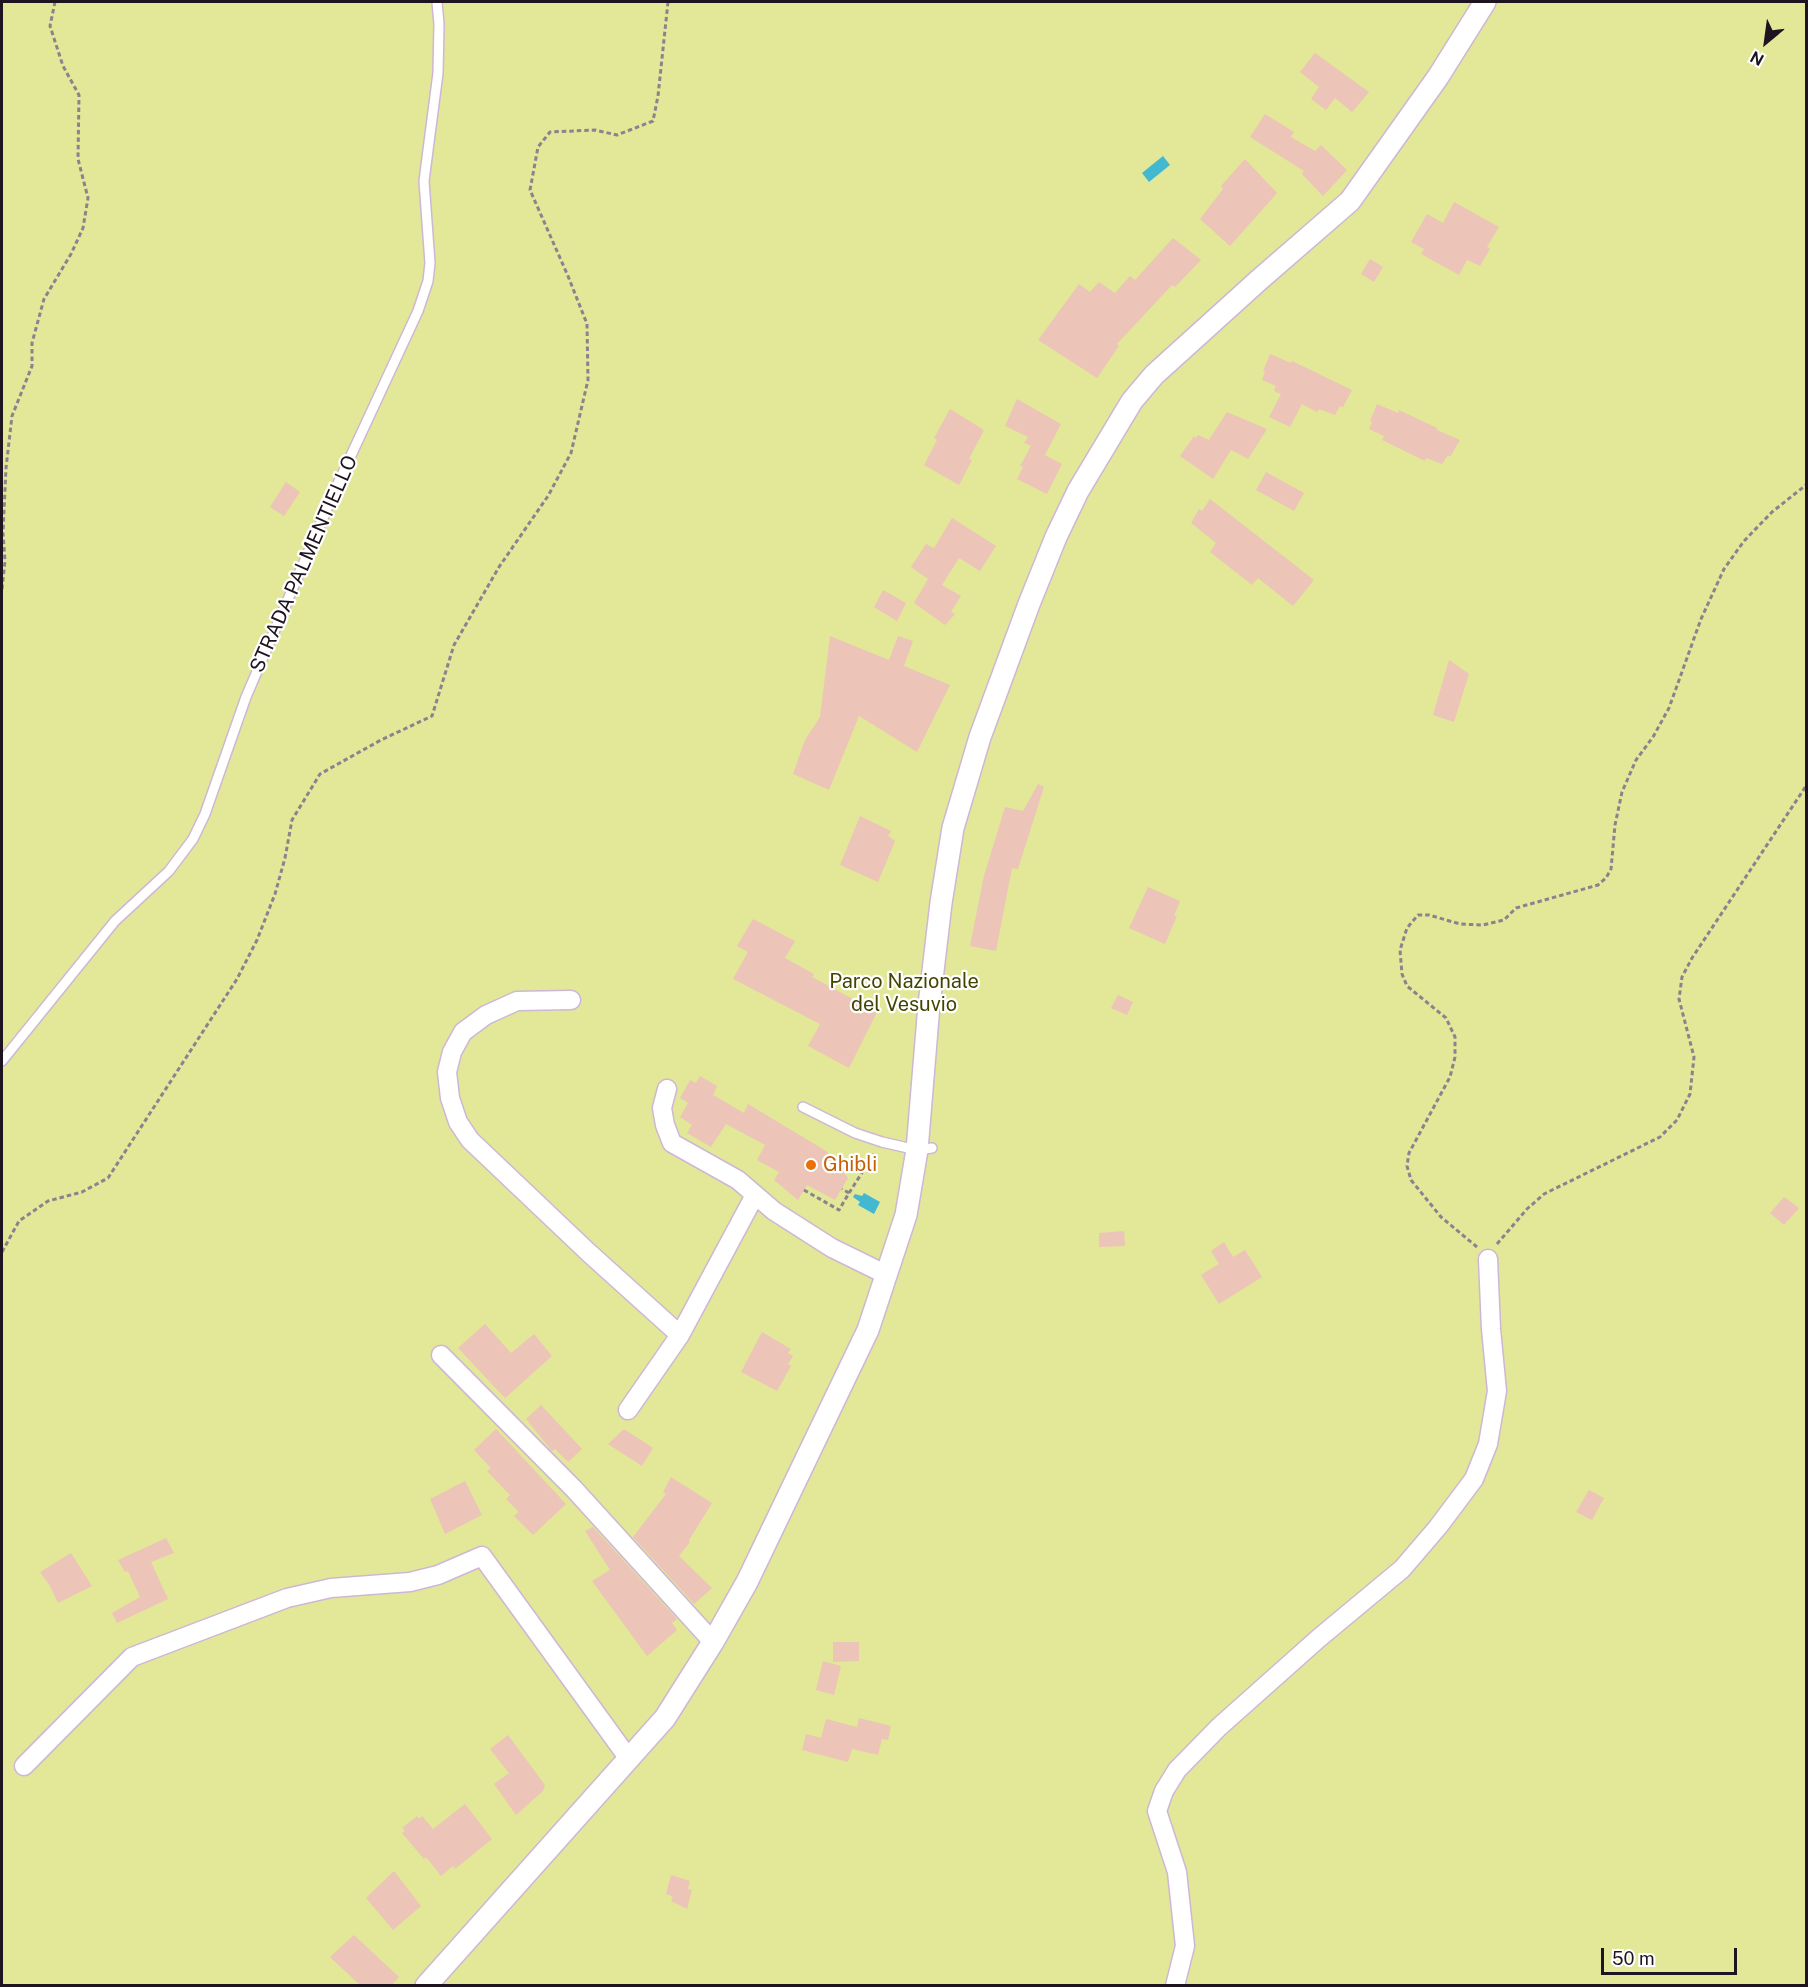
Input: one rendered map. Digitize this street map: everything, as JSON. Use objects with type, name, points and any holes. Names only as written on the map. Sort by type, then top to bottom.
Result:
[{"type":"street","points":[[426,1986],[664,1718],[713,1642],[747,1582],[868,1330],[925,1149],[929,1005],[941,903],[953,828],[980,737],[1029,604],[1056,537],[1078,491],[1132,401],[1154,375],[1250,287],[1350,201],[1438,77],[1485,2]]},
{"type":"street","points":[[571,1000],[517,1001],[486,1015],[463,1032],[452,1052],[447,1072],[450,1098],[458,1122],[470,1140],[680,1335]]},
{"type":"street","points":[[666,1089],[662,1108],[672,1143],[738,1179],[774,1211],[832,1248],[887,1275]]},
{"type":"street","points":[[628,1410],[680,1335],[755,1195]]},
{"type":"street","points":[[1175,1986],[1185,1947],[1178,1872],[1157,1811],[1164,1791],[1177,1770],[1219,1727],[1319,1638],[1402,1569],[1474,1479],[1488,1444],[1497,1391],[1488,1259]]},
{"type":"street","points":[[441,1355],[574,1490],[713,1642]]},
{"type":"street","points":[[24,1766],[132,1657],[287,1598],[331,1588],[410,1582],[438,1575],[482,1556],[629,1759]]},
{"type":"lane","name":"STRADA PALMENTIELLO","points":[[2,1061],[115,921],[168,871],[193,839],[205,814],[246,697],[335,490],[418,312],[428,281],[430,263],[424,181],[438,74],[437,2]]},
{"type":"lane","points":[[803,1107],[855,1133],[882,1142],[925,1149]]},
{"type":"path","points":[[2,589],[5,561],[3,532],[6,468],[12,416],[32,366],[32,343],[44,299],[71,255],[83,228],[88,198],[78,159],[79,95],[63,66],[50,26],[55,2]]},
{"type":"path","points":[[2,1252],[19,1221],[48,1201],[82,1192],[108,1178],[237,979],[257,940],[275,894],[292,820],[320,774],[381,740],[432,716],[454,645],[499,567],[548,496],[571,453],[588,380],[587,324],[530,190],[538,147],[550,132],[595,130],[617,135],[653,121],[669,2]]},
{"type":"path","points":[[1806,485],[1772,512],[1744,541],[1724,569],[1701,619],[1669,708],[1653,737],[1636,760],[1622,792],[1615,825],[1611,869],[1606,878],[1598,885],[1516,908],[1504,920],[1483,926],[1460,924],[1430,915],[1418,915],[1407,928],[1400,950],[1402,974],[1407,986],[1446,1018],[1455,1037],[1455,1058],[1450,1077],[1409,1153],[1407,1166],[1411,1180],[1441,1217],[1459,1230],[1488,1259],[1504,1234],[1544,1194],[1660,1137],[1677,1119],[1690,1094],[1694,1058],[1679,999],[1682,978],[1692,958],[1806,786]]},
{"type":"path","points":[[804,1190],[839,1210],[882,1142]]},
{"type":"path","points":[[842,1190],[849,1193]]},
{"type":"green space","name":"Parco Nazionale del Vesuvio","points":[[2,2],[1806,2],[1806,1985],[2,1985]]},
{"type":"water","points":[[1163,156],[1170,165],[1149,182],[1142,173]]},
{"type":"water","points":[[864,1193],[880,1202],[874,1214],[858,1205],[860,1202],[853,1197],[855,1194],[862,1196]]},
{"type":"building","points":[[1315,53],[1369,92],[1352,112],[1335,98],[1326,110],[1311,99],[1319,87],[1300,72]]},
{"type":"building","points":[[1265,114],[1294,132],[1291,137],[1315,151],[1321,145],[1347,170],[1323,196],[1302,174],[1304,171],[1250,137]]},
{"type":"building","points":[[1245,159],[1277,193],[1230,246],[1200,219],[1223,189],[1221,186]]},
{"type":"building","points":[[1454,202],[1499,227],[1487,247],[1490,249],[1480,266],[1467,260],[1459,275],[1421,254],[1424,249],[1411,242],[1427,214],[1443,223]]},
{"type":"building","points":[[1173,238],[1201,260],[1175,287],[1172,285],[1117,344],[1119,346],[1097,378],[1038,340],[1079,284],[1090,292],[1099,282],[1115,293],[1130,276],[1135,280]]},
{"type":"building","points":[[1370,259],[1383,267],[1374,282],[1361,274]]},
{"type":"building","points":[[1270,354],[1291,363],[1292,361],[1352,390],[1343,407],[1340,406],[1335,415],[1319,409],[1317,412],[1302,404],[1290,427],[1269,417],[1281,394],[1274,391],[1276,386],[1262,380]]},
{"type":"building","points":[[1017,399],[1061,424],[1045,455],[1062,464],[1047,494],[1017,479],[1023,467],[1020,466],[1031,446],[1024,443],[1028,437],[1005,426]]},
{"type":"building","points":[[1377,404],[1398,413],[1399,410],[1460,440],[1450,457],[1448,455],[1442,464],[1426,458],[1425,461],[1382,440],[1384,436],[1369,429]]},
{"type":"building","points":[[950,409],[984,430],[959,485],[924,465],[937,440],[934,438]]},
{"type":"building","points":[[1227,412],[1267,429],[1248,459],[1231,450],[1213,479],[1180,456],[1194,436],[1196,438],[1198,435],[1209,440]]},
{"type":"building","points":[[1266,472],[1304,493],[1294,511],[1256,490]]},
{"type":"building","points":[[286,482],[300,492],[284,516],[270,507]]},
{"type":"building","points":[[1210,499],[1314,580],[1293,606],[1258,578],[1252,585],[1210,552],[1216,543],[1191,523],[1199,509],[1202,511]]},
{"type":"building","points":[[952,518],[996,546],[980,571],[959,558],[942,585],[961,596],[951,612],[955,614],[945,625],[914,603],[928,579],[911,567],[926,544],[934,548]]},
{"type":"building","points":[[883,590],[906,603],[897,621],[874,607]]},
{"type":"building","points":[[830,636],[889,660],[898,636],[913,641],[904,666],[950,685],[917,752],[859,716],[829,790],[793,774],[805,740],[820,717]]},
{"type":"building","points":[[1449,660],[1469,674],[1454,722],[1433,715]]},
{"type":"building","points":[[1038,784],[1044,787],[1018,869],[1012,868],[996,951],[970,946],[984,876],[1005,807],[1023,811]]},
{"type":"building","points":[[860,816],[891,831],[888,836],[895,841],[878,882],[840,865]]},
{"type":"building","points":[[1148,887],[1180,901],[1174,916],[1177,916],[1165,944],[1129,928]]},
{"type":"building","points":[[753,919],[795,941],[785,958],[814,974],[812,977],[877,1012],[849,1068],[808,1046],[820,1024],[733,979],[748,952],[737,946]]},
{"type":"building","points":[[1118,995],[1133,1002],[1127,1015],[1111,1008]]},
{"type":"building","points":[[700,1076],[717,1086],[713,1095],[744,1113],[748,1104],[826,1151],[848,1178],[835,1200],[807,1185],[798,1200],[774,1180],[779,1172],[757,1160],[765,1145],[726,1124],[711,1147],[687,1133],[692,1125],[680,1117],[688,1103],[680,1098],[690,1080],[696,1083]]},
{"type":"building","points":[[1784,1197],[1799,1208],[1784,1225],[1770,1213]]},
{"type":"building","points":[[1124,1231],[1125,1246],[1099,1247],[1099,1233]]},
{"type":"building","points":[[1224,1242],[1233,1257],[1245,1250],[1262,1277],[1219,1304],[1201,1275],[1219,1264],[1211,1251]]},
{"type":"building","points":[[485,1324],[511,1353],[534,1334],[552,1356],[505,1398],[458,1348]]},
{"type":"building","points":[[762,1332],[791,1349],[788,1353],[793,1356],[788,1364],[791,1366],[777,1391],[741,1372]]},
{"type":"building","points":[[541,1405],[582,1449],[568,1462],[555,1449],[552,1451],[526,1419]]},
{"type":"building","points":[[496,1429],[566,1504],[533,1535],[514,1516],[519,1512],[506,1499],[510,1495],[487,1471],[491,1468],[474,1450]]},
{"type":"building","points":[[624,1429],[653,1448],[642,1466],[608,1444]]},
{"type":"building","points":[[671,1477],[712,1503],[689,1540],[690,1542],[679,1556],[712,1588],[694,1604],[633,1537],[666,1494],[663,1492]]},
{"type":"building","points":[[465,1481],[482,1515],[445,1534],[430,1499]]},
{"type":"building","points":[[1589,1490],[1604,1498],[1592,1520],[1576,1512]]},
{"type":"building","points":[[593,1527],[677,1619],[672,1623],[677,1630],[647,1656],[592,1581],[610,1570],[585,1531]]},
{"type":"building","points":[[166,1538],[174,1553],[151,1562],[168,1599],[117,1623],[112,1613],[140,1597],[128,1571],[125,1572],[118,1560]]},
{"type":"building","points":[[71,1553],[92,1586],[58,1603],[40,1572]]},
{"type":"building","points":[[833,1642],[859,1642],[859,1661],[833,1662]]},
{"type":"building","points":[[823,1661],[841,1666],[834,1695],[816,1690]]},
{"type":"building","points":[[859,1718],[891,1726],[888,1740],[882,1739],[878,1755],[852,1749],[848,1762],[802,1750],[806,1734],[821,1738],[826,1719],[857,1727]]},
{"type":"building","points":[[508,1735],[545,1785],[543,1791],[516,1815],[494,1784],[509,1773],[490,1749]]},
{"type":"building","points":[[465,1804],[492,1839],[455,1869],[453,1866],[441,1876],[402,1833],[405,1831],[402,1828],[417,1816],[419,1819],[422,1816],[433,1829]]},
{"type":"building","points":[[394,1871],[421,1906],[393,1930],[366,1898]]},
{"type":"building","points":[[671,1875],[690,1881],[688,1889],[692,1890],[687,1909],[671,1901],[673,1897],[666,1894]]},
{"type":"building","points":[[354,1935],[399,1977],[391,1986],[361,1986],[330,1957]]},
{"type":"place","name":"Ghibli","points":[[811,1165]]}]
